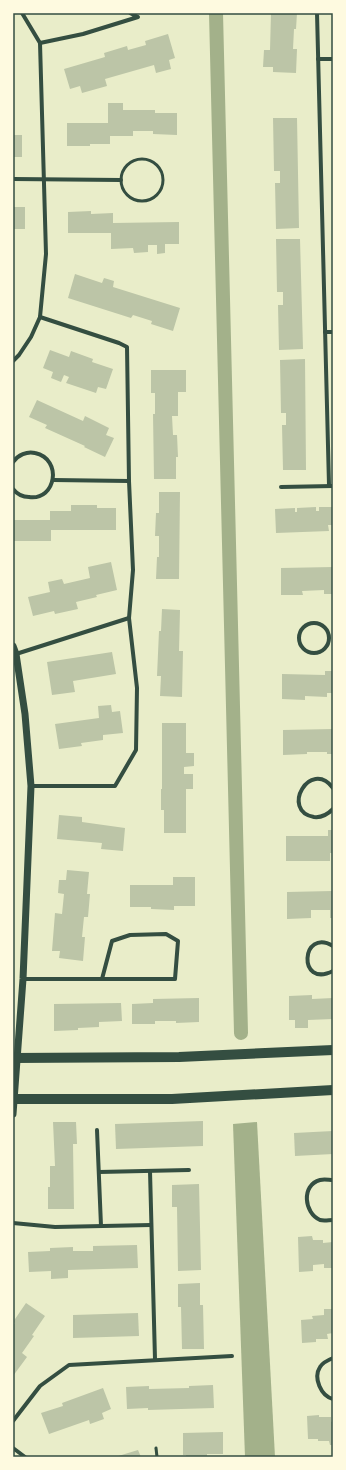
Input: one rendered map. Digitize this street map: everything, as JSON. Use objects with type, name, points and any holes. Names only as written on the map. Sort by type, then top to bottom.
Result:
[{"type":"main road","points":[[16,1059],[179,1057],[333,1050]]},
{"type":"main road","points":[[14,1099],[172,1099],[333,1090]]},
{"type":"street","points":[[13,361],[31,337],[40,317],[46,254],[40,43],[22,13]]},
{"type":"street","points":[[40,43],[83,34],[138,17],[130,13]]},
{"type":"street","points":[[280,487],[331,485],[325,332],[317,13]]},
{"type":"street","points":[[318,59],[333,59]]},
{"type":"street","points":[[13,179],[120,180]]},
{"type":"street","points":[[31,786],[115,786],[136,750],[137,688],[130,618],[132,570],[127,347],[40,317]]},
{"type":"street","points":[[325,332],[333,332]]},
{"type":"street","points":[[13,462],[16,458],[33,452],[42,456],[49,462],[53,471],[53,480],[49,489],[42,495],[33,498],[24,497],[13,489]]},
{"type":"street","points":[[53,480],[129,481]]},
{"type":"street","points":[[16,654],[130,618]]},
{"type":"street","points":[[309,623],[320,623],[328,630],[330,635],[329,644],[322,651],[313,653],[301,646],[299,635],[304,626],[309,623]]},
{"type":"street","points":[[328,630],[333,627]]},
{"type":"street","points":[[13,646],[16,654],[25,714],[31,786],[24,979],[16,1059],[13,1114]]},
{"type":"street","points":[[333,788],[328,782],[322,780],[316,779],[310,781],[301,789],[298,800],[304,812],[315,817],[322,817],[328,814],[333,808]]},
{"type":"street","points":[[24,979],[102,979],[175,979],[178,941],[166,934],[130,935],[112,941],[102,979]]},
{"type":"street","points":[[333,946],[326,943],[319,943],[312,946],[306,959],[308,966],[319,974],[326,974],[333,971]]},
{"type":"street","points":[[97,1130],[101,1226]]},
{"type":"street","points":[[99,1172],[189,1170]]},
{"type":"street","points":[[150,1171],[155,1359]]},
{"type":"street","points":[[333,1180],[320,1180],[313,1184],[307,1196],[309,1211],[322,1221],[333,1220]]},
{"type":"street","points":[[13,1223],[56,1226],[152,1225]]},
{"type":"street","points":[[13,1421],[40,1386],[69,1365],[155,1359],[232,1356]]},
{"type":"street","points":[[333,1358],[320,1366],[317,1380],[323,1394],[333,1400]]},
{"type":"street","points":[[13,1448],[25,1457]]},
{"type":"lane","points":[[137,158],[145,158],[158,164],[164,177],[163,184],[156,196],[150,200],[143,201],[136,200],[125,193],[120,180],[125,166],[137,158]]},
{"type":"lane","points":[[156,1448],[157,1457]]},
{"type":"shaded area","points":[[257,1122],[275,1457],[245,1457],[233,1124]]},
{"type":"building","points":[[271,13],[297,13],[296,29],[294,29],[293,49],[297,49],[296,73],[273,72],[273,67],[263,67],[264,50],[270,50]]},
{"type":"building","points":[[168,34],[175,58],[169,60],[171,69],[156,73],[154,65],[105,79],[107,86],[82,93],[80,86],[70,89],[64,69],[105,57],[104,53],[127,46],[128,50],[146,45],[145,41]]},
{"type":"building","points":[[108,103],[123,103],[123,110],[155,110],[155,113],[177,113],[177,135],[153,134],[153,131],[133,131],[133,136],[110,136],[110,144],[67,146],[67,123],[108,123]]},
{"type":"building","points":[[273,118],[297,118],[299,228],[276,229],[275,183],[280,183],[280,171],[274,171]]},
{"type":"building","points":[[13,135],[22,135],[22,157],[13,157]]},
{"type":"building","points":[[13,207],[25,207],[25,229],[13,229]]},
{"type":"building","points":[[91,211],[91,214],[113,213],[113,223],[179,222],[179,244],[165,244],[165,253],[157,254],[157,245],[148,245],[148,252],[134,253],[133,248],[111,249],[111,233],[68,233],[68,212]]},
{"type":"building","points":[[276,239],[300,239],[303,349],[279,350],[278,305],[283,305],[283,292],[277,292]]},
{"type":"building","points":[[75,274],[102,283],[104,278],[114,281],[113,287],[180,308],[173,331],[151,324],[152,321],[133,315],[131,318],[68,298]]},
{"type":"building","points":[[50,350],[69,357],[71,351],[93,359],[92,362],[113,369],[106,389],[98,387],[96,393],[66,383],[69,377],[64,375],[61,382],[51,378],[53,372],[43,368]]},
{"type":"building","points":[[305,359],[306,470],[283,470],[282,425],[286,425],[286,413],[281,413],[280,360]]},
{"type":"building","points":[[151,370],[186,370],[186,392],[178,392],[178,416],[172,416],[173,435],[177,435],[178,457],[176,457],[176,479],[154,479],[153,414],[155,414],[155,393],[151,393]]},
{"type":"building","points":[[37,400],[83,421],[85,416],[109,428],[106,435],[114,438],[105,457],[84,447],[85,446],[45,428],[47,425],[29,417]]},
{"type":"building","points":[[159,492],[180,492],[179,579],[156,579],[157,557],[159,557],[159,536],[155,536],[156,513],[159,513]]},
{"type":"building","points":[[71,505],[97,505],[97,508],[116,508],[116,530],[51,530],[51,541],[13,541],[13,520],[50,520],[50,511],[71,511]]},
{"type":"building","points":[[316,507],[316,511],[319,511],[319,507],[333,507],[333,525],[328,525],[329,531],[276,533],[275,509],[295,508],[295,512],[297,512],[297,508]]},
{"type":"building","points":[[111,562],[117,590],[76,602],[78,609],[55,614],[54,611],[33,616],[28,597],[50,592],[48,582],[62,579],[64,584],[90,578],[88,567]]},
{"type":"building","points":[[333,567],[333,594],[324,594],[324,590],[302,591],[303,595],[281,595],[281,568]]},
{"type":"building","points":[[162,609],[180,610],[179,651],[183,651],[182,697],[160,696],[161,676],[157,676],[159,631],[161,631]]},
{"type":"building","points":[[112,652],[116,674],[73,681],[75,692],[52,695],[47,662]]},
{"type":"building","points":[[325,671],[333,671],[333,693],[327,693],[327,697],[305,696],[305,700],[282,699],[282,674],[325,675]]},
{"type":"building","points":[[111,705],[112,712],[120,711],[123,733],[103,735],[103,740],[81,743],[82,746],[59,749],[55,724],[99,718],[98,706]]},
{"type":"building","points":[[162,723],[186,723],[186,753],[194,753],[194,766],[184,767],[184,774],[193,774],[193,789],[186,789],[186,833],[164,833],[164,810],[161,810]]},
{"type":"building","points":[[333,729],[333,754],[327,754],[327,752],[307,752],[307,754],[283,755],[283,730]]},
{"type":"building","points":[[59,815],[82,817],[82,822],[125,828],[123,851],[101,849],[102,843],[57,839]]},
{"type":"building","points":[[328,830],[333,830],[333,853],[330,853],[330,861],[286,861],[286,836],[328,836]]},
{"type":"building","points":[[67,870],[89,872],[87,894],[90,894],[88,917],[84,917],[82,937],[85,937],[83,961],[59,958],[60,951],[52,951],[55,913],[62,914],[64,894],[58,893],[59,880],[66,880]]},
{"type":"building","points":[[173,877],[195,877],[195,906],[174,906],[174,910],[151,909],[151,907],[130,907],[130,885],[173,885]]},
{"type":"building","points":[[332,891],[333,918],[330,918],[330,910],[311,910],[311,918],[287,919],[287,892]]},
{"type":"building","points":[[312,995],[312,999],[333,998],[333,1019],[308,1020],[308,1028],[295,1028],[295,1020],[289,1020],[289,996]]},
{"type":"building","points":[[199,998],[199,1022],[176,1023],[176,1021],[155,1021],[155,1024],[132,1024],[132,1004],[153,1003],[153,999]]},
{"type":"building","points":[[121,1003],[122,1021],[99,1022],[99,1027],[54,1031],[54,1004]]},
{"type":"building","points":[[203,1121],[203,1146],[116,1149],[115,1124]]},
{"type":"building","points":[[53,1122],[76,1122],[77,1144],[73,1144],[74,1209],[48,1209],[50,1166],[55,1166]]},
{"type":"building","points":[[333,1131],[333,1154],[295,1156],[294,1133]]},
{"type":"building","points":[[199,1184],[201,1270],[178,1271],[177,1207],[172,1207],[172,1185]]},
{"type":"building","points":[[312,1236],[313,1240],[323,1240],[323,1243],[333,1242],[333,1268],[324,1268],[324,1264],[313,1265],[313,1271],[299,1272],[298,1237]]},
{"type":"building","points":[[137,1245],[138,1268],[68,1270],[68,1278],[51,1279],[51,1271],[29,1272],[28,1252],[50,1251],[50,1248],[73,1247],[73,1251],[93,1251],[93,1246]]},
{"type":"building","points":[[200,1283],[200,1305],[203,1305],[204,1349],[182,1349],[181,1307],[178,1307],[178,1284]]},
{"type":"building","points":[[26,1303],[45,1316],[32,1335],[34,1336],[22,1353],[27,1357],[13,1376],[13,1325],[15,1323],[13,1322]]},
{"type":"building","points":[[324,1309],[333,1309],[333,1333],[327,1334],[328,1339],[316,1339],[316,1342],[302,1343],[301,1320],[313,1319],[312,1316],[324,1315]]},
{"type":"building","points":[[138,1313],[139,1336],[73,1338],[73,1315]]},
{"type":"building","points":[[213,1385],[214,1408],[148,1410],[148,1408],[127,1409],[126,1387],[149,1386],[149,1389],[189,1388],[189,1386]]},
{"type":"building","points":[[103,1388],[111,1409],[102,1413],[104,1419],[90,1424],[89,1420],[49,1434],[41,1413],[63,1406],[62,1403]]},
{"type":"building","points":[[319,1415],[319,1417],[331,1417],[331,1422],[333,1421],[333,1445],[330,1445],[329,1441],[308,1439],[307,1416]]},
{"type":"building","points":[[223,1432],[223,1454],[207,1454],[207,1457],[186,1457],[186,1455],[183,1455],[183,1433]]},
{"type":"building","points":[[138,1450],[141,1457],[115,1457]]},
{"type":"waterway","points":[[216,13],[241,1033]]}]
